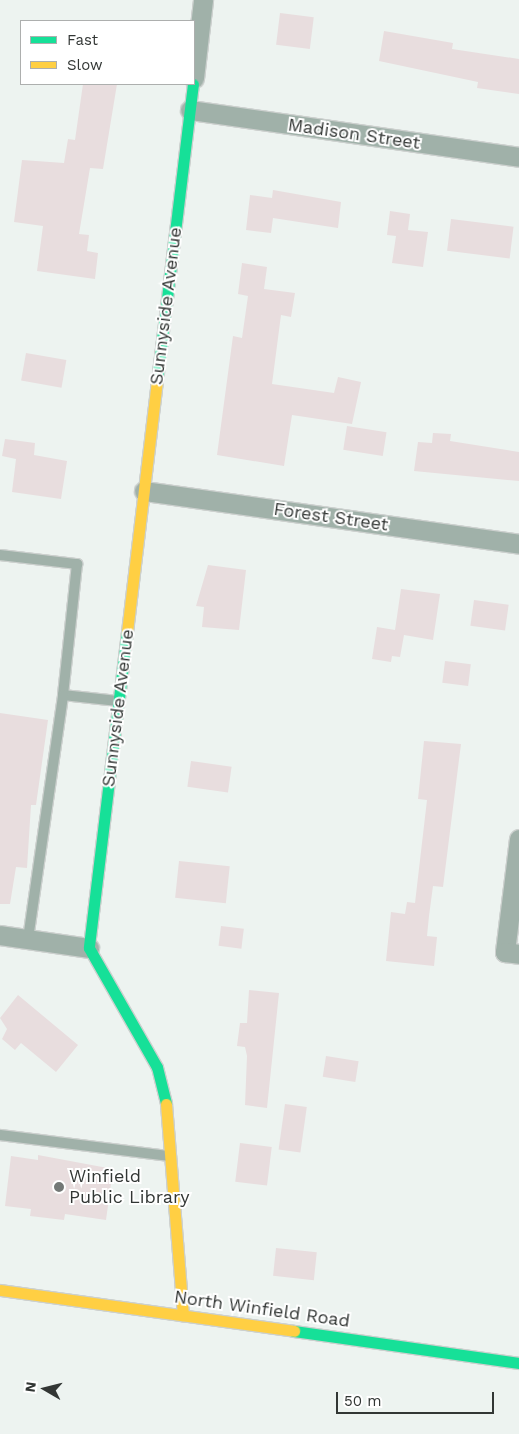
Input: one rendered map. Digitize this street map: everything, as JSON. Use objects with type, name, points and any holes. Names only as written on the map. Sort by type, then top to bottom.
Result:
[{"type":"street","points":[[195,69],[203,0]]},
{"type":"street","name":"Sunnyside Avenue","points":[[89,948],[193,85]]},
{"type":"street","name":"Madison Street","points":[[190,110],[519,157]]},
{"type":"street","name":"Forest Street","points":[[144,491],[519,544]]},
{"type":"street","points":[[512,953],[519,839]]},
{"type":"street","points":[[0,935],[89,948],[157,1067],[165,1095],[183,1315]]},
{"type":"street","name":"North Winfield Road","points":[[0,1290],[519,1363]]},
{"type":"lane","points":[[0,555],[78,564],[63,695],[28,939]]},
{"type":"lane","points":[[63,695],[118,701]]},
{"type":"lane","points":[[0,1135],[170,1156]]},
{"type":"building","points":[[280,13],[314,17],[310,49],[276,45]]},
{"type":"building","points":[[384,31],[453,43],[452,49],[519,59],[519,94],[477,88],[478,82],[379,61]]},
{"type":"building","points":[[83,85],[117,85],[103,169],[90,168],[79,234],[89,235],[87,251],[98,253],[95,279],[37,271],[43,226],[14,222],[22,160],[64,163],[68,139],[75,140]]},
{"type":"building","points":[[273,190],[341,202],[338,228],[273,218],[271,233],[246,230],[250,195],[272,198]]},
{"type":"building","points":[[390,211],[410,214],[408,230],[428,232],[423,267],[392,263],[396,236],[387,235]]},
{"type":"building","points":[[451,219],[514,227],[510,258],[447,251]]},
{"type":"building","points":[[242,263],[267,267],[264,289],[295,293],[291,317],[281,315],[272,384],[334,393],[338,377],[361,382],[352,424],[292,415],[284,466],[217,455],[233,336],[242,338],[248,296],[238,294]]},
{"type":"building","points":[[26,353],[66,360],[62,388],[21,381]]},
{"type":"building","points":[[347,426],[387,432],[383,456],[343,450]]},
{"type":"building","points":[[433,433],[451,434],[450,441],[519,452],[519,481],[414,471],[418,442],[432,443]]},
{"type":"building","points":[[5,439],[35,443],[34,455],[67,461],[61,499],[12,492],[16,459],[2,456]]},
{"type":"building","points":[[208,565],[246,570],[239,630],[202,627],[204,607],[196,606]]},
{"type":"building","points":[[401,589],[440,594],[433,640],[404,635],[400,657],[392,656],[391,662],[372,659],[377,627],[395,630]]},
{"type":"building","points":[[474,600],[509,605],[505,631],[470,626]]},
{"type":"building","points":[[445,661],[471,664],[468,686],[442,683]]},
{"type":"building","points":[[0,713],[48,720],[36,805],[31,805],[27,868],[16,867],[10,904],[0,904]]},
{"type":"building","points":[[424,741],[461,744],[443,887],[433,886],[429,916],[427,936],[437,937],[434,966],[386,961],[391,912],[405,914],[407,902],[415,903],[427,800],[418,799]]},
{"type":"building","points":[[191,761],[232,767],[228,792],[187,787]]},
{"type":"building","points":[[179,861],[230,866],[226,903],[175,898]]},
{"type":"building","points":[[221,926],[244,929],[241,949],[219,946]]},
{"type":"building","points":[[249,990],[279,993],[267,1108],[245,1105],[247,1056],[245,1047],[237,1046],[240,1023],[247,1023]]},
{"type":"building","points":[[18,995],[78,1045],[56,1072],[21,1043],[15,1050],[2,1039],[7,1029],[0,1018]]},
{"type":"building","points":[[326,1056],[359,1061],[355,1082],[323,1077]]},
{"type":"building","points":[[285,1104],[307,1107],[300,1153],[279,1150]]},
{"type":"building","points":[[240,1143],[272,1147],[267,1186],[235,1182]]},
{"type":"building","name":"Winfield Public Library","points":[[38,1155],[113,1169],[106,1220],[65,1214],[64,1220],[30,1216],[31,1209],[5,1206],[11,1156],[38,1160]]},
{"type":"building","points":[[276,1248],[317,1252],[314,1280],[273,1276]]},
{"type":"traffic: fast","points":[[157,381],[193,85]]},
{"type":"traffic: fast","points":[[127,632],[89,948],[157,1067],[166,1104]]},
{"type":"traffic: fast","points":[[294,1331],[519,1363]]},
{"type":"traffic: slow","points":[[127,632],[157,381]]},
{"type":"traffic: slow","points":[[166,1104],[183,1315]]},
{"type":"traffic: slow","points":[[0,1290],[294,1331]]},
{"type":"place","name":"Winfield Public Library","points":[[59,1187]]}]
